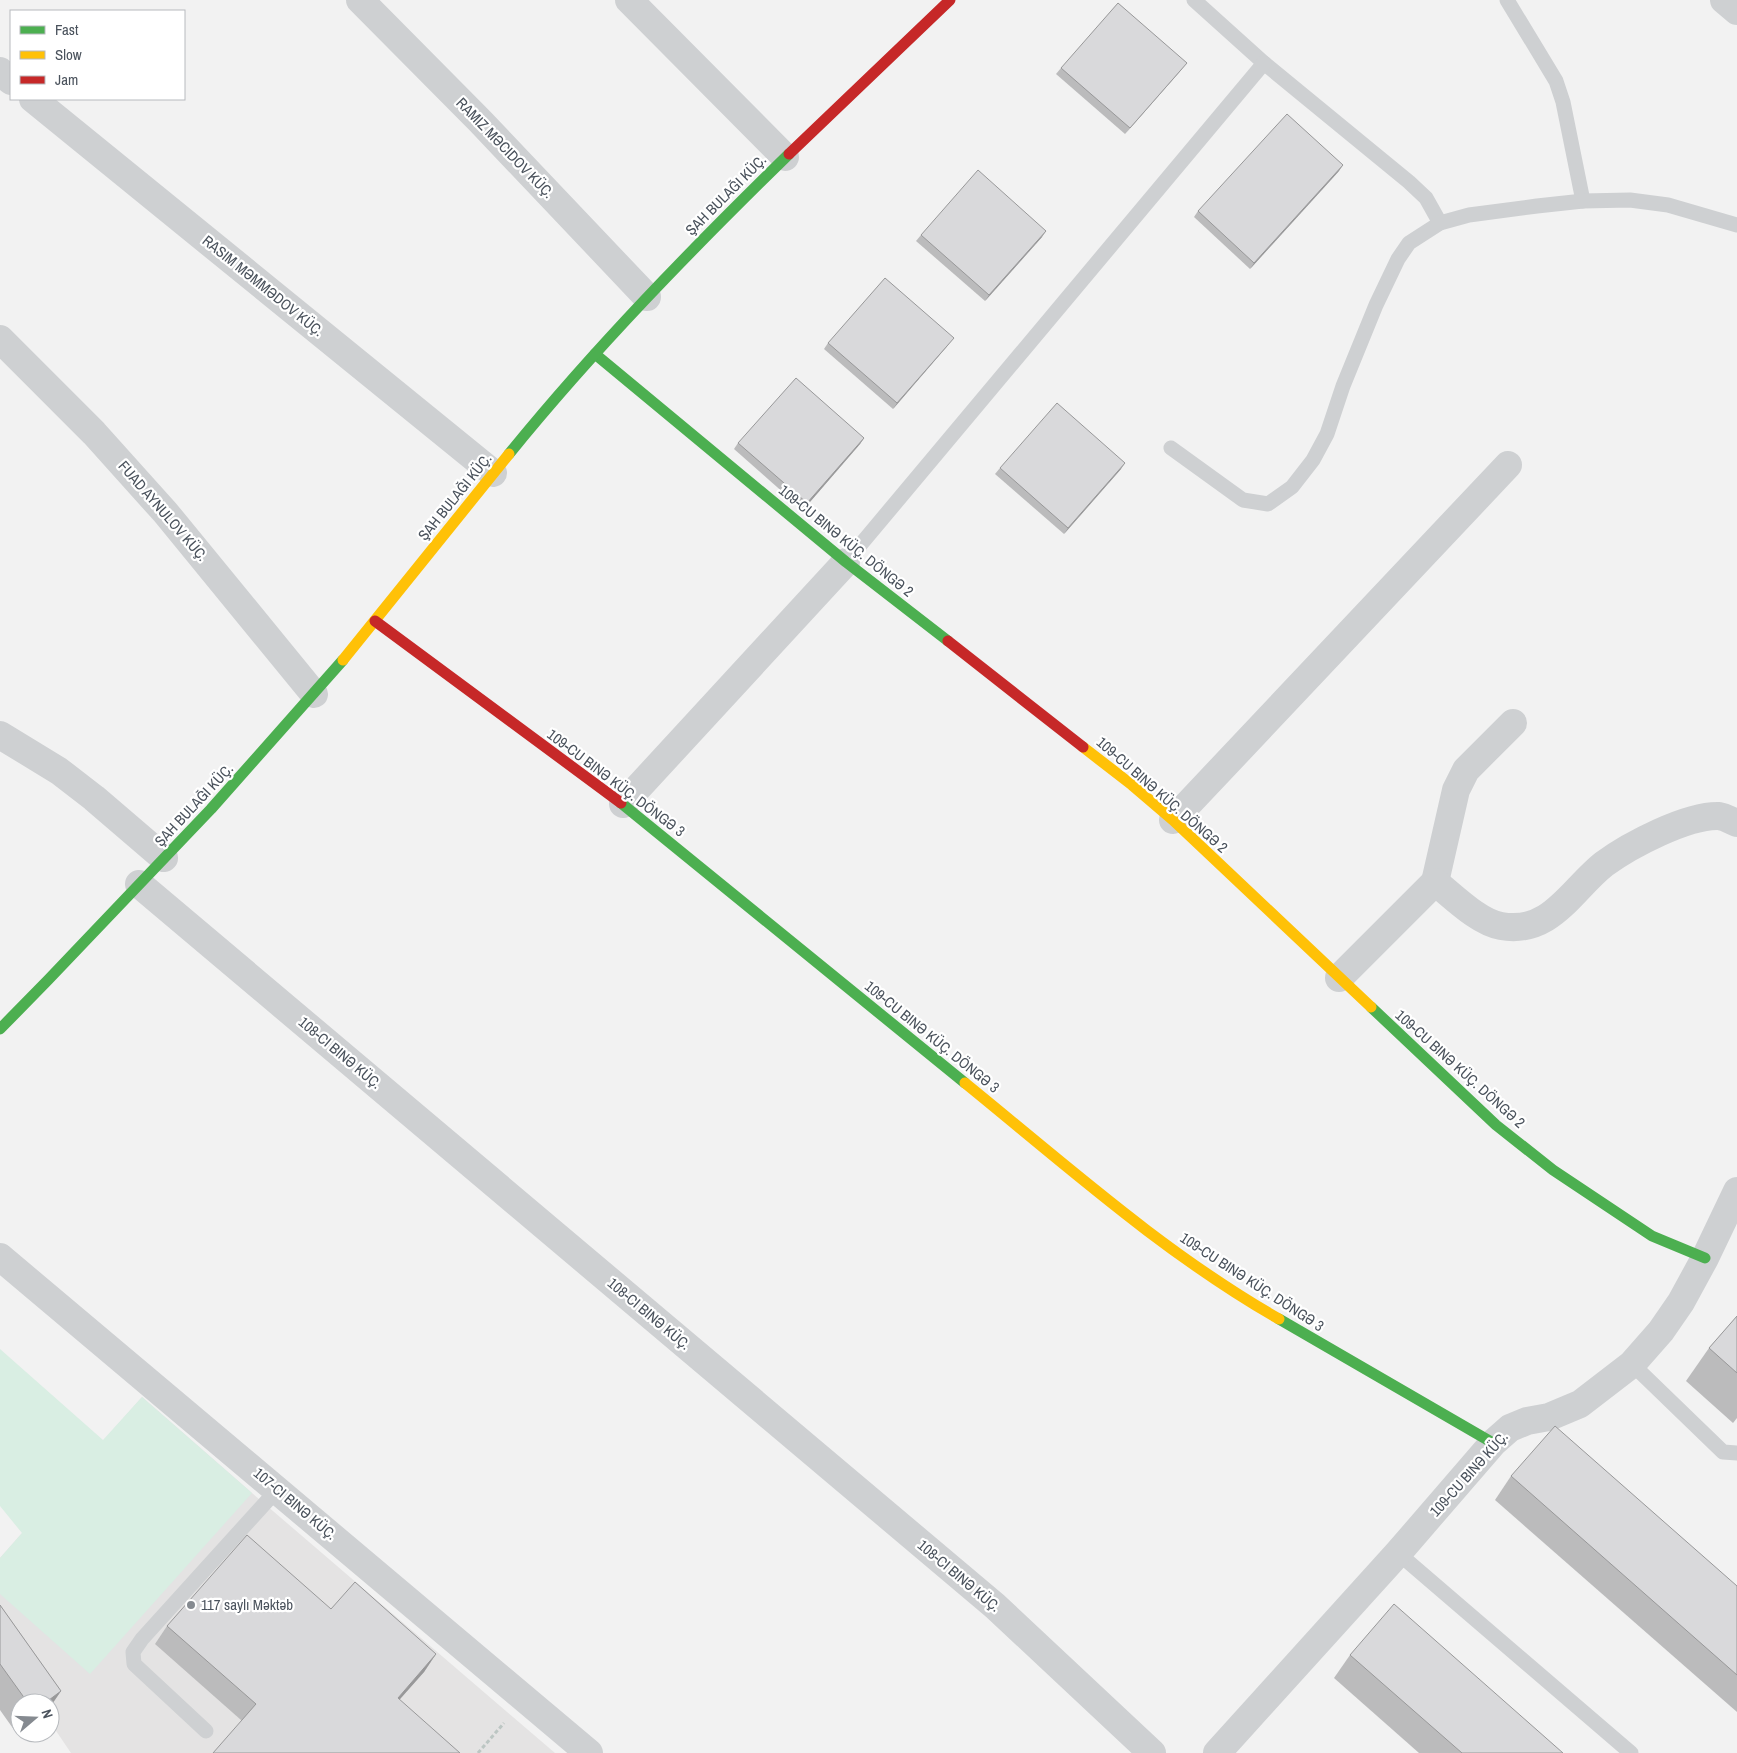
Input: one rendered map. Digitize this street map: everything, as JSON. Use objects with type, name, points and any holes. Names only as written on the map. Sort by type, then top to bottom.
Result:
[{"type":"street","name":"RAMIZ MƏCIDOV KÜÇ.","points":[[360,0],[480,121],[648,297]]},
{"type":"street","points":[[629,0],[784,157]]},
{"type":"street","points":[[0,1029],[140,884],[314,694],[493,474],[595,354],[708,234],[784,157],[950,0]]},
{"type":"street","points":[[1724,0],[1737,11]]},
{"type":"street","points":[[0,72],[10,80]]},
{"type":"street","name":"RASIM MƏMMƏDOV KÜÇ.","points":[[34,100],[493,474]]},
{"type":"street","name":"FUAD AYNULOV KÜÇ.","points":[[0,339],[94,433],[165,512],[314,694]]},
{"type":"street","name":"109-CU BINƏ KÜÇ. DÖNGƏ 2","points":[[595,354],[846,562],[1132,784],[1173,820],[1496,1125],[1553,1170],[1652,1236],[1705,1258]]},
{"type":"street","points":[[1173,820],[1508,465]]},
{"type":"street","points":[[623,804],[846,562]]},
{"type":"street","name":"109-CU BINƏ KÜÇ. DÖNGƏ 3","points":[[375,621],[623,804],[1127,1215],[1195,1265],[1273,1316],[1493,1443]]},
{"type":"street","points":[[1339,978],[1435,882],[1456,790],[1466,770],[1513,723]]},
{"type":"street","points":[[0,735],[59,772],[94,798],[164,858]]},
{"type":"street","points":[[1435,882],[1479,917],[1500,926],[1519,926],[1541,922],[1568,902],[1604,865],[1634,845],[1690,820],[1720,816],[1737,823]]},
{"type":"street","name":"108-CI BINƏ KÜÇ.","points":[[140,884],[995,1606],[1152,1753]]},
{"type":"street","name":"109-CU BINƏ KÜÇ.","points":[[1217,1753],[1398,1553],[1493,1443],[1510,1428],[1526,1421],[1554,1424],[1632,1364],[1661,1331],[1681,1302],[1705,1258],[1737,1190]]},
{"type":"street","name":"107-CI BINƏ KÜÇ.","points":[[0,1257],[589,1753]]},
{"type":"lane","points":[[1194,0],[1264,63],[1409,182],[1426,198],[1440,223]]},
{"type":"lane","points":[[1506,0],[1556,81],[1563,102],[1583,201]]},
{"type":"lane","points":[[846,562],[1264,63]]},
{"type":"lane","points":[[1171,448],[1243,500],[1268,504],[1292,487],[1313,460],[1327,434],[1347,377],[1376,305],[1398,259],[1409,243],[1440,223],[1469,215],[1583,201],[1630,200],[1668,205],[1737,225]]},
{"type":"lane","points":[[1632,1364],[1723,1452],[1737,1453]]},
{"type":"lane","points":[[206,1731],[134,1664],[133,1652],[142,1639],[277,1490]]},
{"type":"lane","points":[[1398,1553],[1631,1753]]},
{"type":"path","points":[[478,1753],[525,1698]]},
{"type":"shaded area","name":"117 saylı Məktəb","points":[[142,1397],[555,1753],[71,1753],[60,1737],[60,1693],[40,1693],[0,1652],[0,1558]]},
{"type":"green space","points":[[0,1349],[103,1440],[142,1397],[252,1493],[90,1674],[0,1594],[0,1558],[22,1533],[0,1506]]},
{"type":"building","points":[[1118,3],[1187,63],[1130,128],[1061,68]]},
{"type":"building","points":[[1287,114],[1343,165],[1254,263],[1198,211]]},
{"type":"building","points":[[978,170],[1046,231],[989,295],[921,235]]},
{"type":"building","points":[[885,278],[954,338],[897,403],[828,343]]},
{"type":"building","points":[[796,378],[864,438],[807,503],[738,443]]},
{"type":"building","points":[[1057,403],[1125,463],[1068,528],[1000,468]]},
{"type":"building","points":[[1737,1316],[1737,1373],[1709,1348]]},
{"type":"building","points":[[1555,1426],[1737,1586],[1737,1675],[1511,1476]]},
{"type":"building","points":[[247,1535],[331,1609],[355,1582],[436,1654],[398,1698],[460,1753],[213,1753],[256,1704],[167,1626]]},
{"type":"building","points":[[1394,1604],[1563,1753],[1462,1753],[1350,1655]]},
{"type":"building","points":[[0,1605],[61,1691],[58,1693],[21,1693],[0,1664]]},
{"type":"traffic: fast","points":[[509,454],[575,376],[644,300],[789,154]]},
{"type":"traffic: fast","points":[[595,354],[846,562],[948,641]]},
{"type":"traffic: fast","points":[[0,1029],[211,809],[343,660]]},
{"type":"traffic: fast","points":[[621,803],[965,1083]]},
{"type":"traffic: fast","points":[[1371,1007],[1496,1125],[1553,1170],[1652,1236],[1705,1258]]},
{"type":"traffic: fast","points":[[1279,1319],[1493,1443]]},
{"type":"traffic: slow","points":[[343,660],[509,454]]},
{"type":"traffic: slow","points":[[1083,747],[1173,820],[1371,1007]]},
{"type":"traffic: slow","points":[[965,1083],[1079,1177],[1156,1237],[1237,1294],[1279,1319]]},
{"type":"traffic: jam","points":[[789,154],[950,0]]},
{"type":"traffic: jam","points":[[375,621],[621,803]]},
{"type":"traffic: jam","points":[[948,641],[1083,747]]},
{"type":"place","name":"117 saylı Məktəb","points":[[191,1605]]}]
